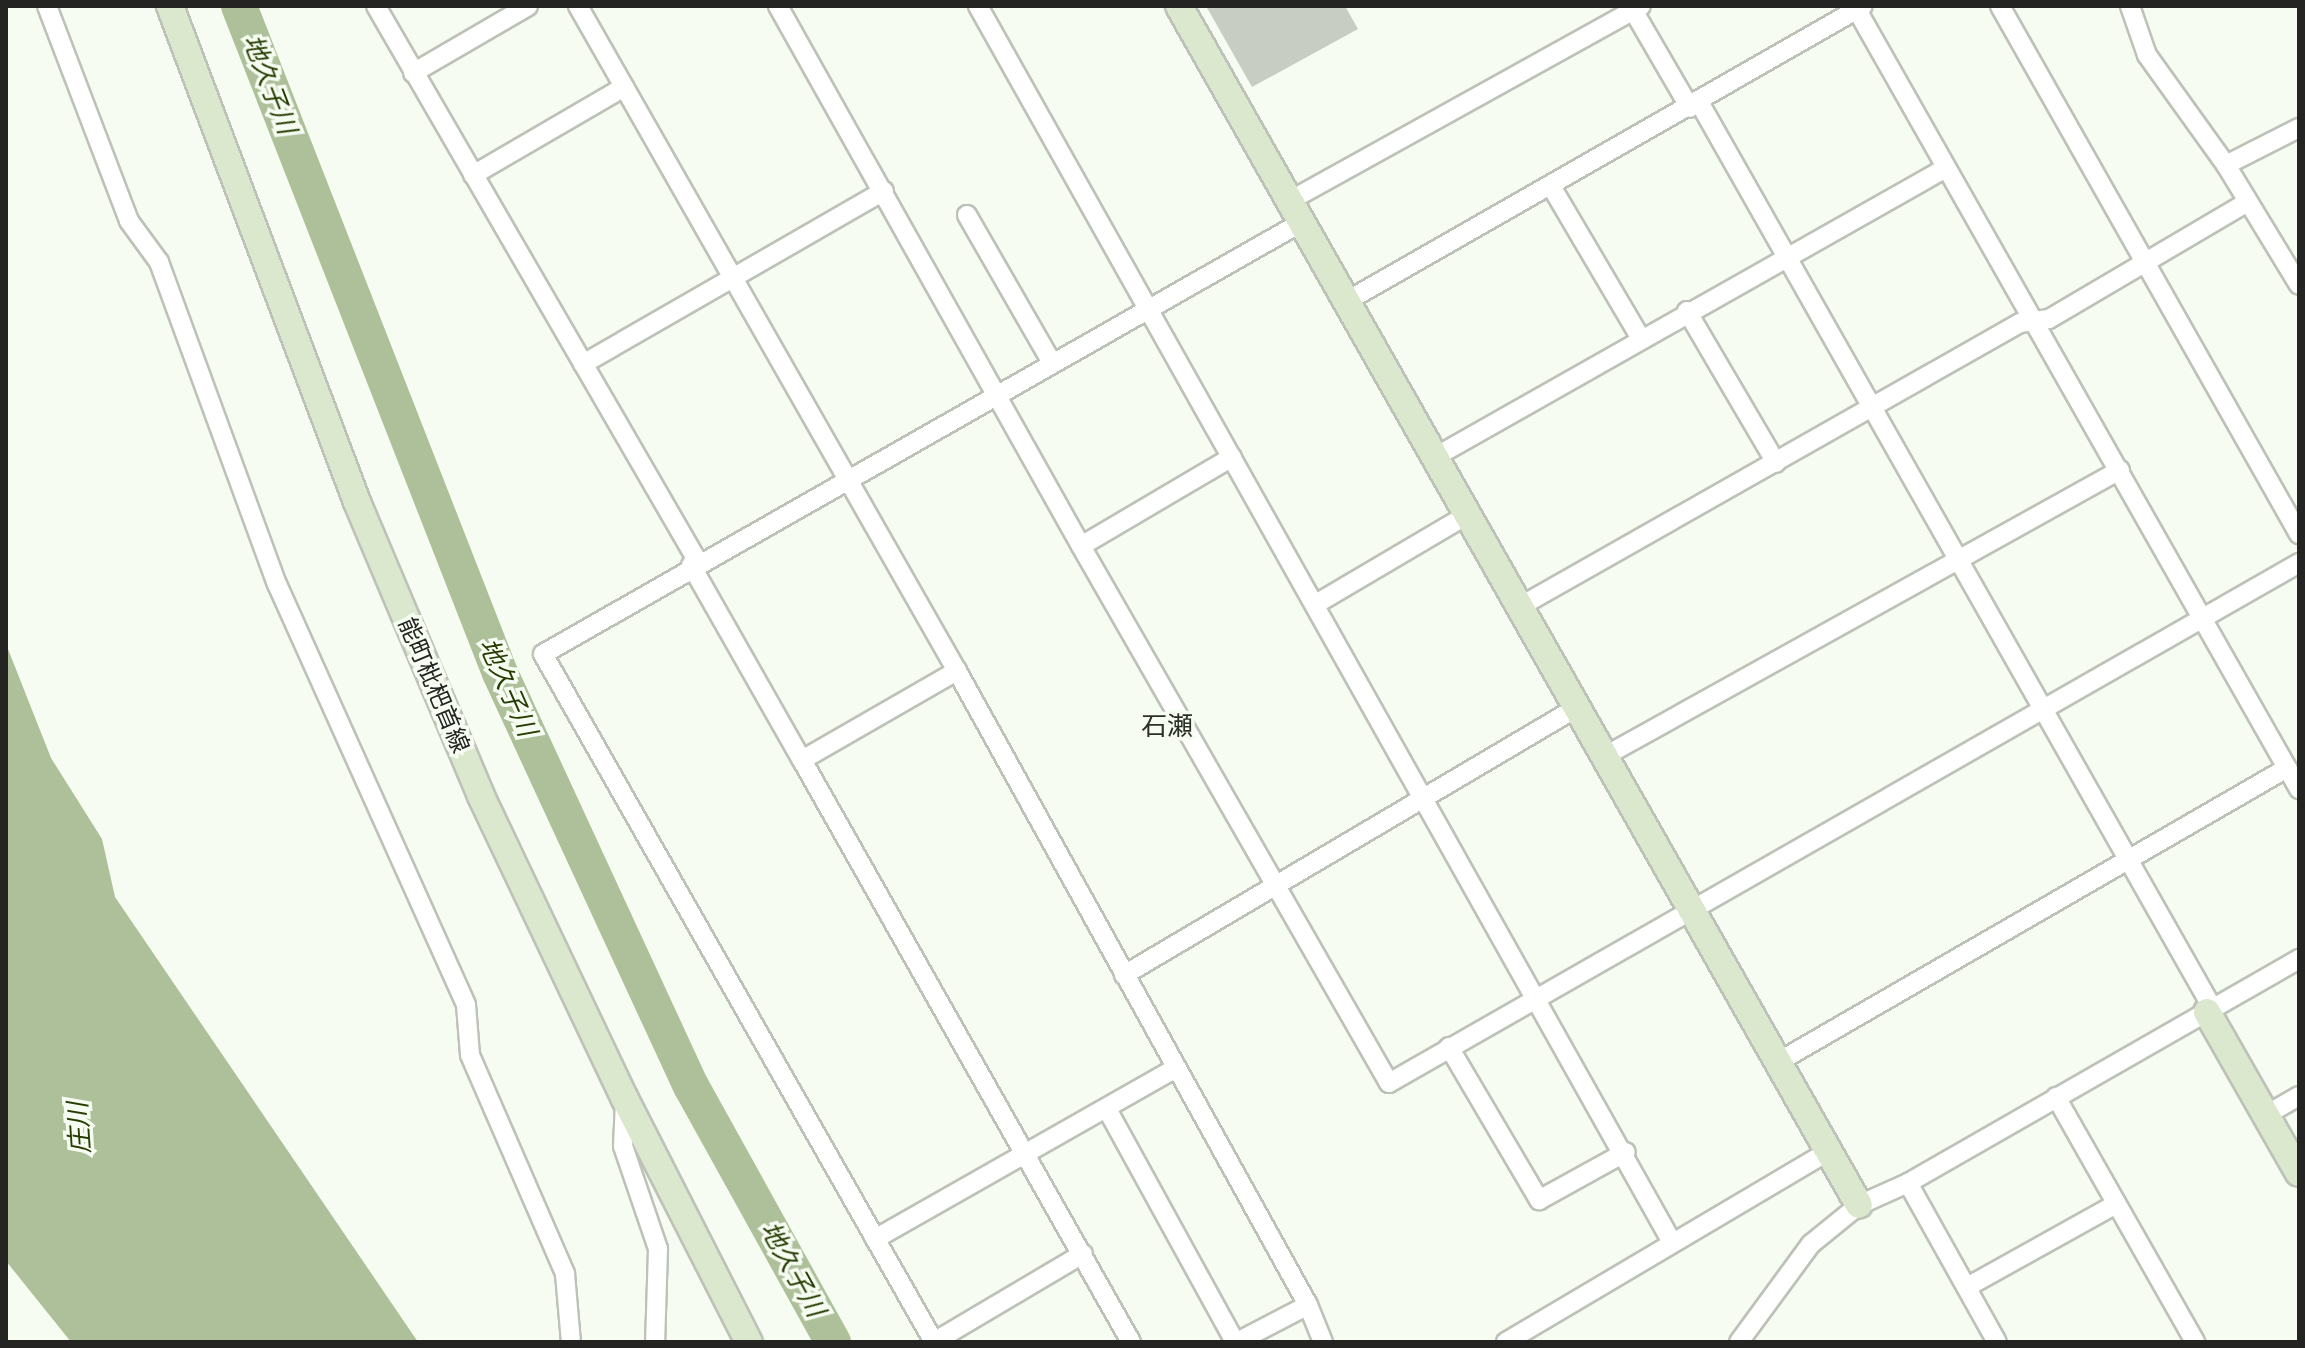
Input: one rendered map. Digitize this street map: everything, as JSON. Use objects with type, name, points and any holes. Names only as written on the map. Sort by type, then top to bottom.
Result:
[{"type":"street","points":[[47,6],[129,221],[159,262],[277,584],[466,1005],[470,1055],[565,1274],[571,1342]]},
{"type":"street","name":"能町枇杷首線","points":[[170,6],[357,502],[481,796],[625,1099],[749,1342]]},
{"type":"street","points":[[376,6],[583,364],[1023,1156],[1083,1254],[1131,1342]]},
{"type":"street","points":[[413,73],[528,6]]},
{"type":"street","points":[[578,6],[957,671],[1174,1069],[1308,1305],[1323,1342]]},
{"type":"street","points":[[778,6],[1081,546],[1389,1083],[1537,995],[2299,563]]},
{"type":"street","points":[[978,6],[1626,1152],[1672,1242]]},
{"type":"street","points":[[1179,6],[1859,1205]]},
{"type":"street","points":[[2000,6],[2299,534]]},
{"type":"street","points":[[2130,6],[2147,55],[2226,165],[2299,285]]},
{"type":"street","points":[[1083,1254],[934,1342],[543,654],[1149,306],[1296,211],[1637,8],[1787,254],[2129,861],[2299,1173]]},
{"type":"street","points":[[1347,301],[1860,8],[1944,169],[2120,470],[2299,789]]},
{"type":"street","points":[[473,175],[624,87]]},
{"type":"street","points":[[2226,165],[2299,128]]},
{"type":"street","points":[[1435,457],[1640,337],[1944,169]]},
{"type":"street","points":[[1551,186],[1640,337]]},
{"type":"street","points":[[583,364],[734,280],[884,191]]},
{"type":"street","points":[[1519,607],[2020,323],[2049,319],[2248,202]]},
{"type":"street","points":[[967,215],[1052,363]]},
{"type":"street","points":[[1687,311],[1776,463]]},
{"type":"street","points":[[1081,546],[1232,457]]},
{"type":"street","points":[[1605,756],[2120,470]]},
{"type":"street","points":[[1316,604],[1467,515]]},
{"type":"street","points":[[802,760],[957,671]]},
{"type":"street","points":[[1124,975],[1279,887],[1576,708]]},
{"type":"street","points":[[1778,1062],[2287,768]]},
{"type":"street","points":[[1739,1342],[1811,1244],[1859,1205],[1908,1183],[2299,959]]},
{"type":"street","points":[[1449,1047],[1539,1200],[1626,1152]]},
{"type":"street","points":[[875,1239],[1174,1069]]},
{"type":"street","points":[[2266,1115],[2299,1096]]},
{"type":"street","points":[[2056,1097],[2195,1342]]},
{"type":"street","points":[[625,1099],[623,1146],[658,1249],[655,1342]]},
{"type":"street","points":[[1107,1109],[1236,1342],[1308,1305]]},
{"type":"street","points":[[1506,1342],[1829,1151]]},
{"type":"street","points":[[1908,1183],[1997,1342]]},
{"type":"street","points":[[1967,1287],[2116,1204]]},
{"type":"water","name":"庄川","points":[[6,644],[51,758],[102,839],[115,897],[418,1342],[71,1342],[6,1261]]},
{"type":"building","points":[[1206,6],[1345,6],[1358,29],[1252,87]]},
{"type":"waterway","name":"地久子川","points":[[239,6],[500,673],[691,1086],[833,1342]]},
{"type":"district","name":"石瀬","points":[[1167,726]]}]
